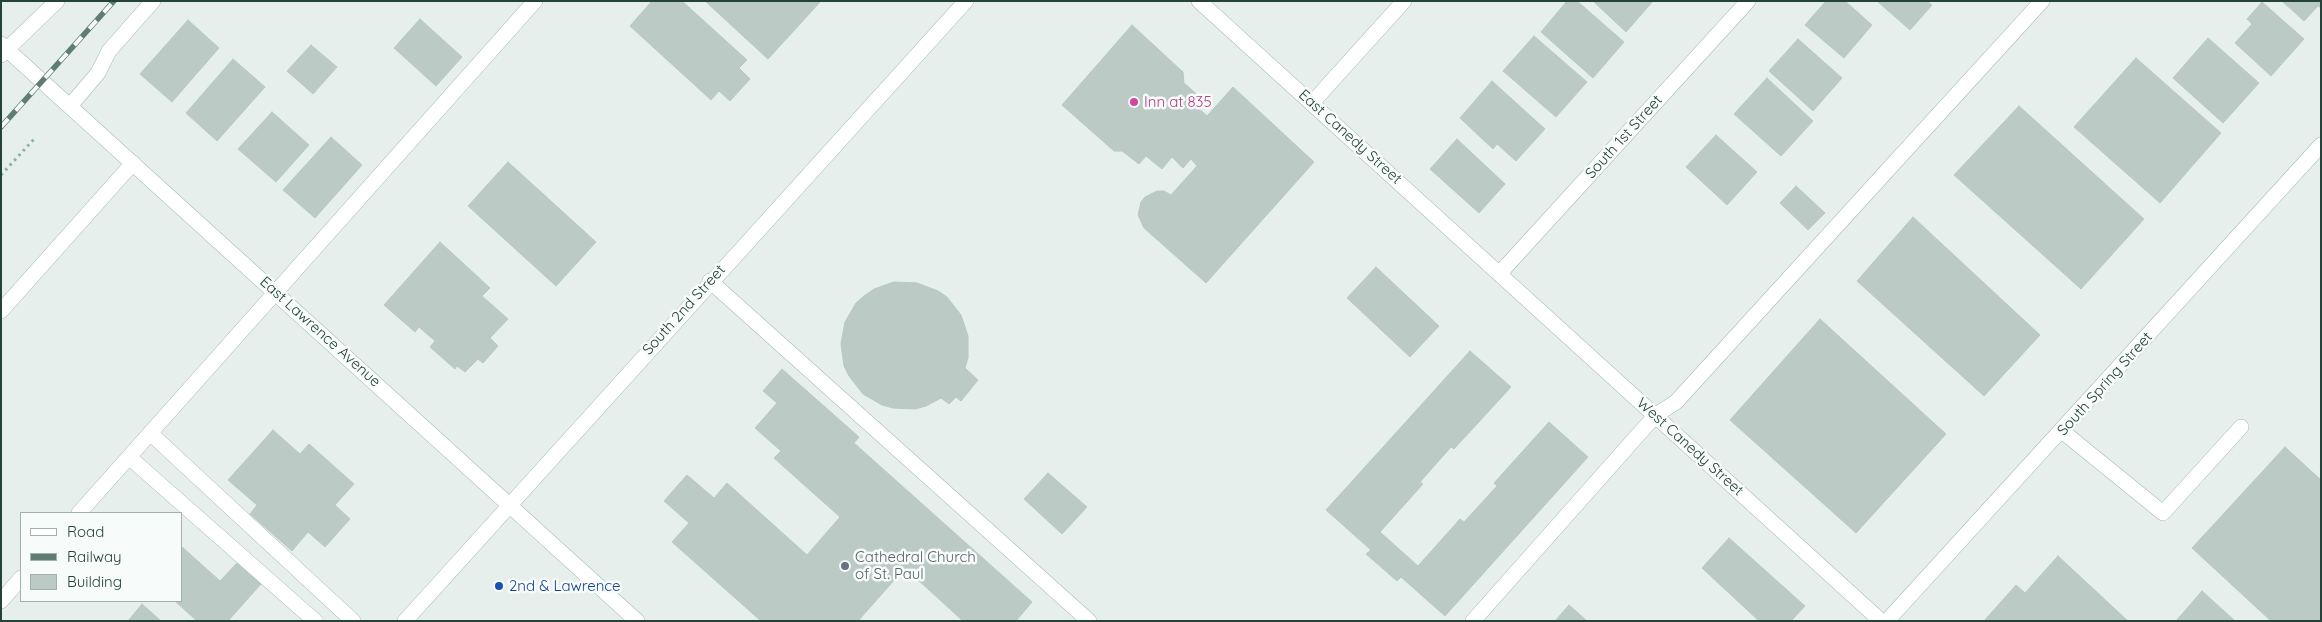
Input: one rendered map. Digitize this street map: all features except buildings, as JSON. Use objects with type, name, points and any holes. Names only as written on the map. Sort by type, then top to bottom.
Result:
[{"type":"street","points":[[3,49],[58,1]]},
{"type":"street","points":[[70,106],[98,73],[109,51],[153,1]]},
{"type":"street","points":[[80,512],[535,1]]},
{"type":"street","name":"South 2nd Street","points":[[405,621],[710,281],[966,1]]},
{"type":"street","name":"East Canedy Street","points":[[1200,1],[1500,273]]},
{"type":"street","points":[[1312,103],[1404,1]]},
{"type":"street","name":"South 1st Street","points":[[1500,273],[1748,1]]},
{"type":"street","points":[[1473,621],[1656,415],[1676,402],[2042,1]]},
{"type":"street","name":"East Lawrence Avenue","points":[[3,49],[70,106],[637,621]]},
{"type":"street","name":"South Spring Street","points":[[1887,621],[2321,145]]},
{"type":"street","points":[[1,311],[133,163]]},
{"type":"street","name":"West Canedy Street","points":[[1500,273],[1881,621]]},
{"type":"street","points":[[710,281],[1089,621]]},
{"type":"street","points":[[2062,431],[2163,513],[2240,427]]},
{"type":"street","points":[[150,433],[353,621]]},
{"type":"street","points":[[129,457],[315,621]]},
{"type":"street","points":[[1,601],[20,579]]},
{"type":"path","points":[[1,175],[34,138]]},
{"type":"railway","points":[[1,127],[114,1]]},
{"type":"place","name":"Inn at 835","points":[[1134,102]]},
{"type":"place","name":"Cathedral Church of St. Paul","points":[[845,566]]},
{"type":"place","name":"2nd & Lawrence","points":[[499,586]]}]
